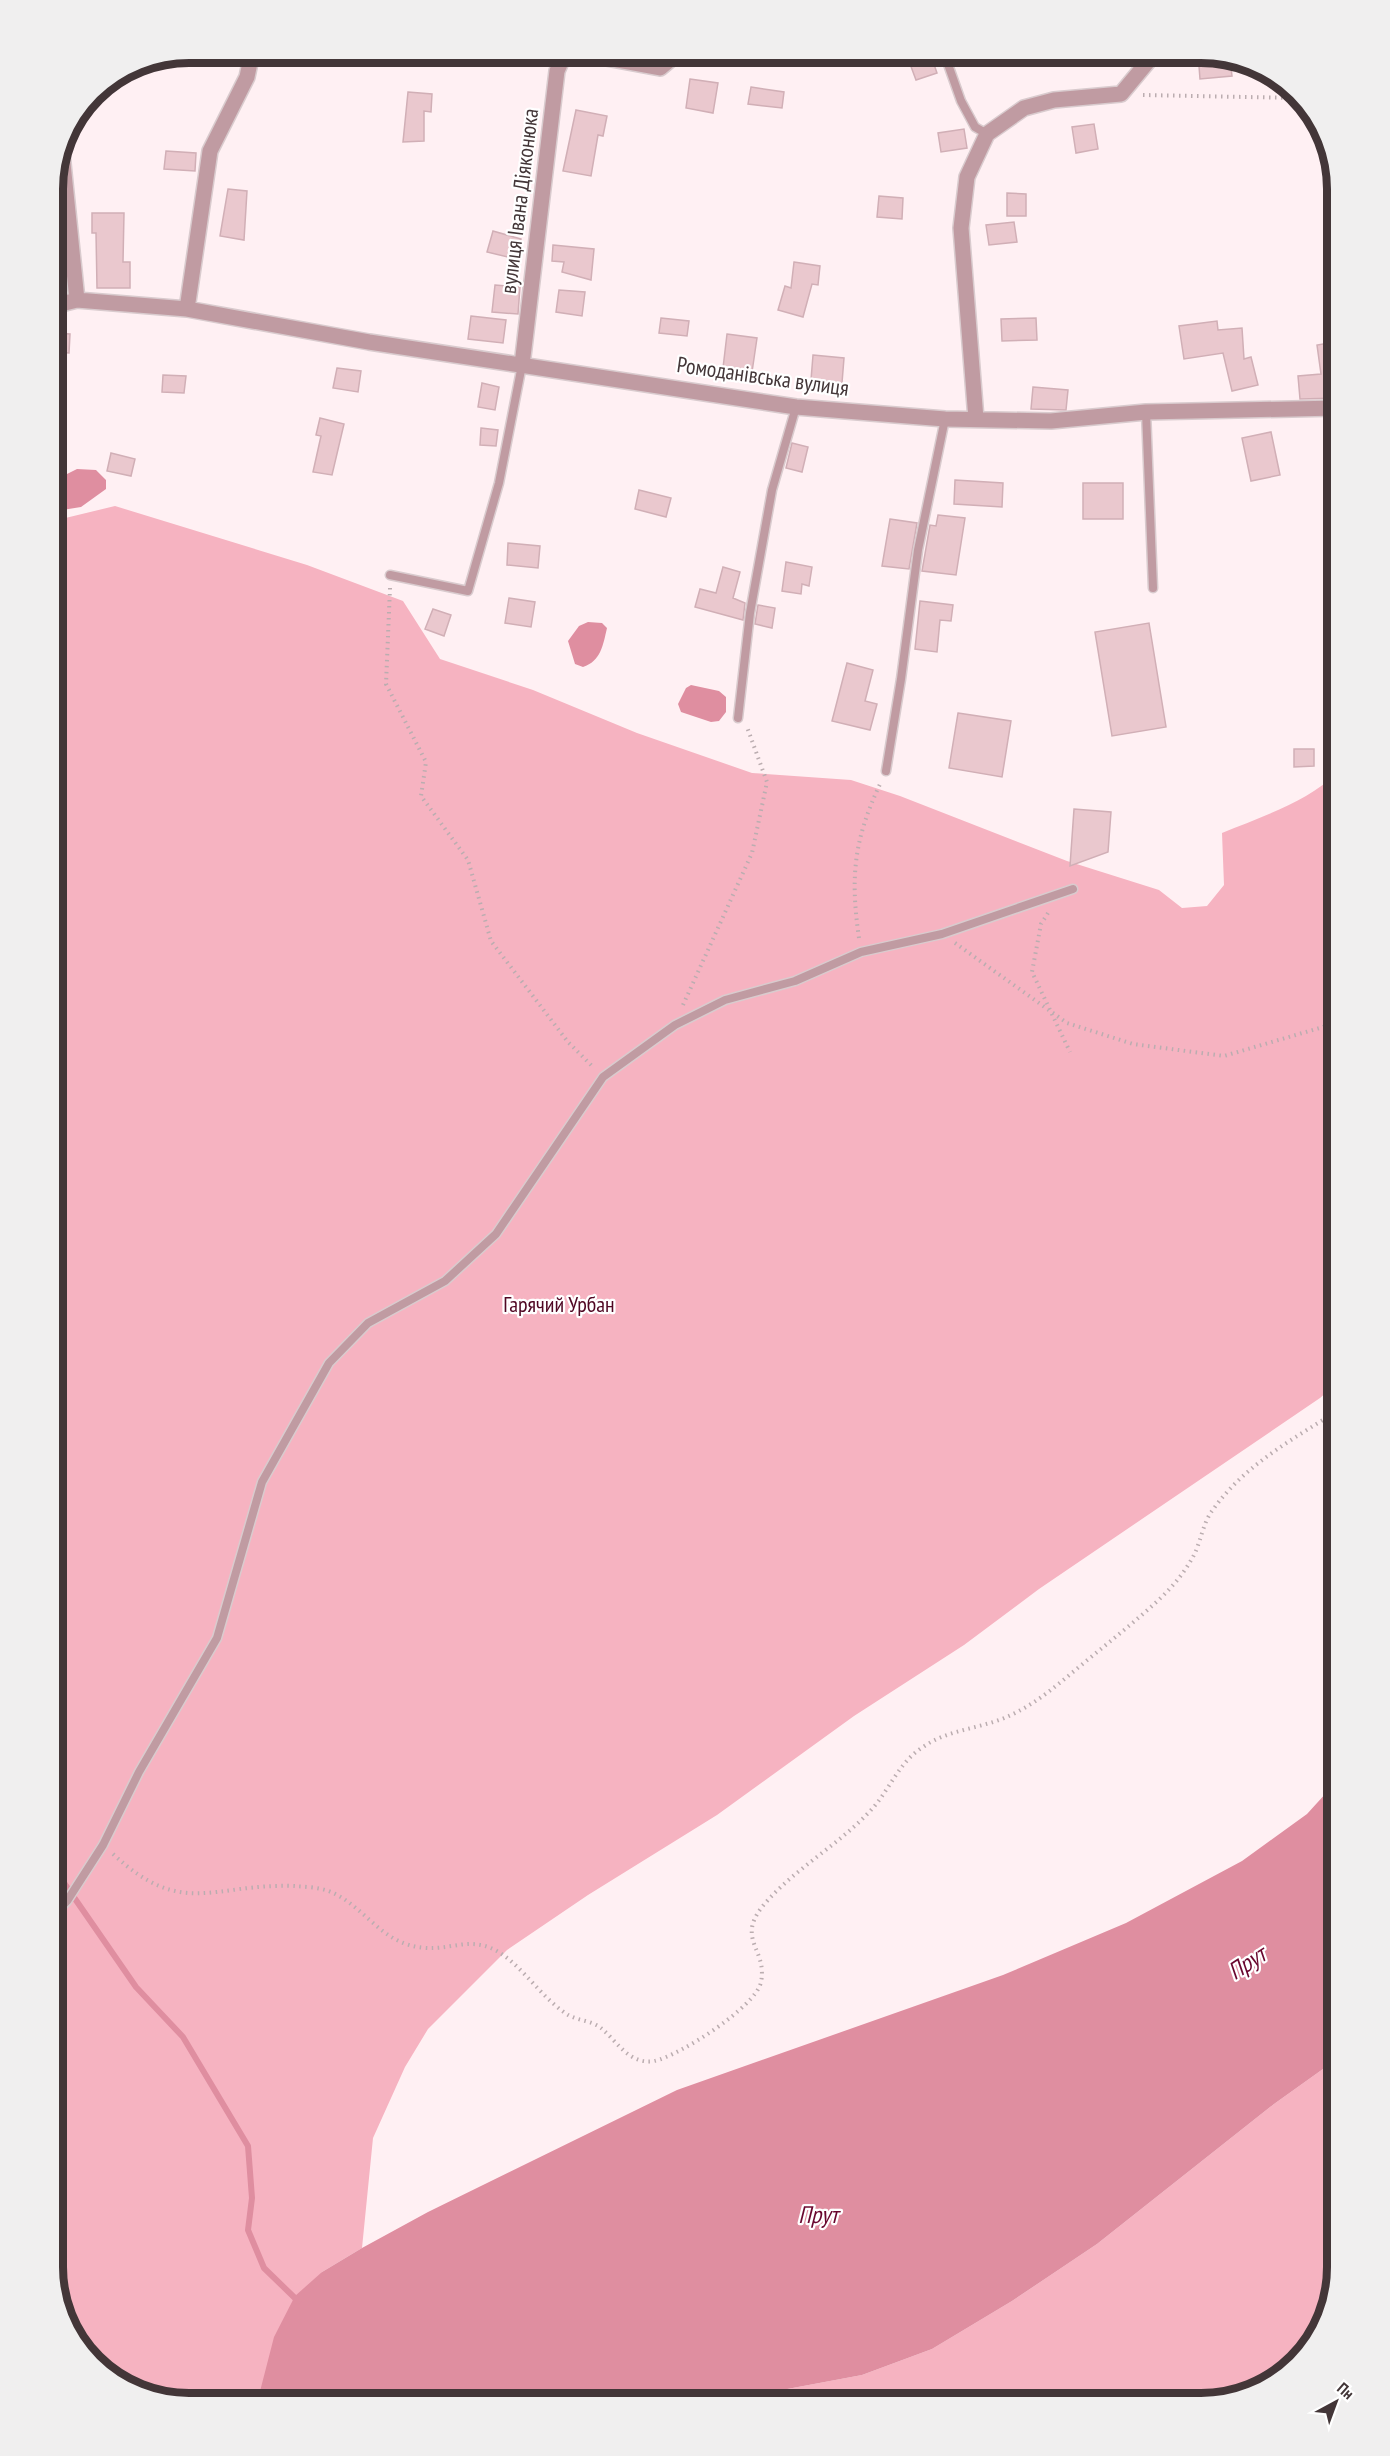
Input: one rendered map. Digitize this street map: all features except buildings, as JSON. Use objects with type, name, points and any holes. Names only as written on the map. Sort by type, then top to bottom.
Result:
[{"type":"street","points":[[187,309],[210,151],[247,77],[250,63]]},
{"type":"street","name":"вулиця Івана Діяконюка","points":[[522,365],[557,71],[562,63]]},
{"type":"street","name":"вулиця Івана Діяконюка","points":[[630,63],[660,68],[666,63]]},
{"type":"street","points":[[976,419],[961,228],[967,177],[987,134],[1024,108],[1054,100],[1121,94],[1147,63]]},
{"type":"street","points":[[64,173],[77,300]]},
{"type":"street","name":"Ромоданівська вулиця","points":[[63,304],[77,300],[187,309],[369,342],[796,407],[945,419],[1051,420],[1146,412],[1327,408]]},
{"type":"lane","points":[[948,63],[961,101],[975,127],[987,134]]},
{"type":"lane","points":[[390,575],[468,591],[500,483],[522,365]]},
{"type":"lane","points":[[738,718],[750,613],[770,501],[796,407]]},
{"type":"lane","points":[[1146,412],[1153,588]]},
{"type":"lane","points":[[886,771],[902,679],[918,550],[945,419]]},
{"type":"lane","points":[[63,1905],[85,1876],[103,1845],[139,1772],[217,1638],[262,1482],[329,1363],[368,1323],[445,1281],[496,1234],[603,1077],[675,1025],[725,1000],[795,981],[861,952],[942,934],[1073,889]]},
{"type":"path","points":[[1121,94],[1288,98]]},
{"type":"path","points":[[390,575],[386,684],[426,762],[421,796],[468,860],[491,941],[568,1042],[603,1077]]},
{"type":"path","points":[[675,1025],[752,853],[767,782],[750,730],[738,718]]},
{"type":"path","points":[[861,952],[852,894],[857,849],[866,814],[886,771]]},
{"type":"path","points":[[1059,894],[1041,924],[1032,972],[1070,1052]]},
{"type":"path","points":[[942,934],[1067,1023],[1132,1044],[1224,1056],[1327,1025]]},
{"type":"path","points":[[103,1845],[145,1881],[176,1893],[225,1892],[257,1886],[306,1887],[336,1894],[384,1933],[404,1944],[429,1949],[469,1942],[481,1944],[511,1961],[563,2011],[577,2020],[596,2024],[630,2055],[641,2061],[655,2061],[714,2029],[756,1996],[761,1986],[762,1973],[752,1940],[753,1920],[769,1898],[873,1808],[905,1763],[918,1750],[938,1737],[1009,1716],[1045,1694],[1156,1603],[1172,1586],[1193,1556],[1209,1515],[1242,1475],[1287,1442],[1327,1417]]},
{"type":"green space","name":"Гарячий Урбан","points":[[115,506],[307,565],[403,601],[440,659],[533,690],[637,733],[752,773],[851,780],[900,796],[1067,861],[1159,890],[1182,908],[1207,906],[1224,885],[1222,833],[1298,801],[1327,781],[1327,1392],[1039,1589],[964,1645],[854,1716],[717,1815],[588,1895],[507,1950],[428,2029],[405,2067],[373,2138],[362,2248],[322,2272],[262,2393],[165,2391],[133,2380],[119,2372],[94,2350],[84,2337],[70,2307],[63,2275],[63,519]]},
{"type":"green space","points":[[1327,2066],[1327,2267],[1323,2299],[1314,2323],[1296,2350],[1271,2372],[1257,2380],[1233,2389],[1201,2393],[766,2393],[862,2375],[932,2349],[1012,2301],[1097,2244],[1274,2104]]},
{"type":"water","points":[[77,469],[96,470],[106,480],[106,489],[81,507],[63,510],[63,476]]},
{"type":"water","points":[[588,622],[602,623],[607,628],[597,657],[583,667],[575,664],[568,641],[579,626]]},
{"type":"water","points":[[691,685],[719,691],[726,697],[726,712],[719,721],[711,722],[681,712],[678,704],[686,688]]},
{"type":"water","name":"Прут","points":[[1327,1792],[1327,2066],[1274,2104],[1097,2244],[1012,2301],[932,2349],[862,2375],[766,2393],[260,2393],[274,2337],[295,2296],[322,2272],[362,2248],[428,2212],[677,2090],[1003,1975],[1126,1923],[1242,1861],[1307,1814]]},
{"type":"waterway","points":[[63,1881],[136,1987],[183,2037],[248,2146],[252,2198],[248,2230],[264,2268],[298,2301]]}]
